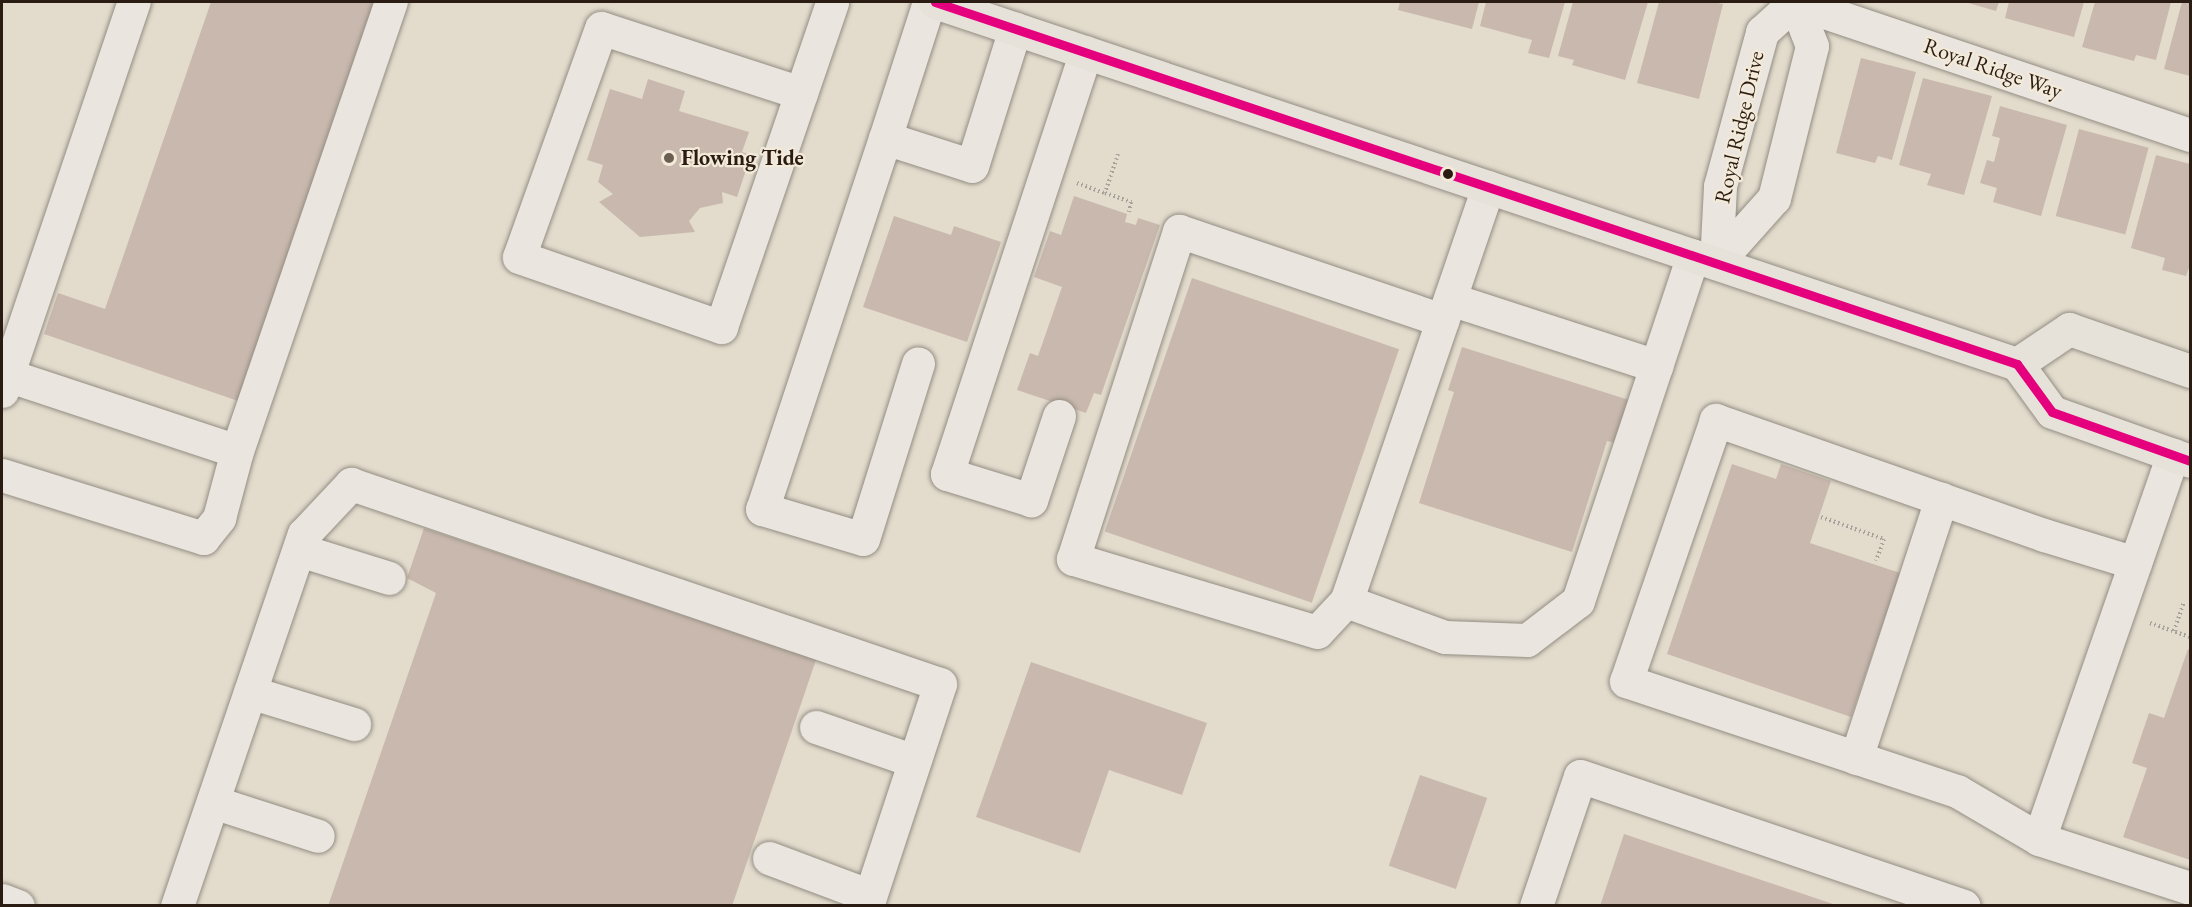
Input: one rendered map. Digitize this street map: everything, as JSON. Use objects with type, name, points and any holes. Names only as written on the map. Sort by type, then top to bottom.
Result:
[{"type":"main road","points":[[935,2],[2017,364],[2052,412],[2182,458]]},
{"type":"main road","points":[[2017,364],[2068,329],[2190,371]]},
{"type":"street","points":[[134,2],[4,383],[237,451]]},
{"type":"street","points":[[2,475],[203,538],[219,518],[237,451],[391,2]]},
{"type":"street","points":[[801,93],[601,28],[519,257],[721,327],[801,93],[832,2]]},
{"type":"street","points":[[918,363],[863,539],[762,509],[929,2]]},
{"type":"street","name":"Royal Ridge Way","points":[[1795,2],[2190,135]]},
{"type":"street","name":"Royal Ridge Drive","points":[[1795,2],[1812,46],[1774,198],[1705,259],[1720,186],[1762,32],[1795,2]]},
{"type":"street","points":[[885,138],[972,166],[1015,29]]},
{"type":"street","points":[[1059,416],[1031,500],[947,474],[1086,52]]},
{"type":"street","points":[[1488,187],[1446,310],[1346,601],[1317,632],[1073,559],[1179,231],[1446,310],[1656,366]]},
{"type":"street","points":[[1346,601],[1445,637],[1527,640],[1578,601],[1656,366],[1705,259]]},
{"type":"street","points":[[2135,563],[1941,499],[1716,420],[1626,681],[1957,791],[2039,839],[2190,888]]},
{"type":"street","points":[[2039,839],[2135,563],[2182,458]]},
{"type":"street","points":[[177,906],[304,534],[351,484],[940,684],[868,901],[769,858]]},
{"type":"street","points":[[1856,758],[1941,499]]},
{"type":"street","points":[[299,550],[389,578]]},
{"type":"street","points":[[250,692],[354,724]]},
{"type":"street","points":[[816,727],[914,761]]},
{"type":"street","points":[[1536,906],[1580,776],[1964,906]]},
{"type":"street","points":[[213,802],[318,836]]},
{"type":"street","points":[[2,900],[18,906]]},
{"type":"path","points":[[1118,154],[1105,193],[1131,202],[1129,212]]},
{"type":"path","points":[[1821,517],[1884,539],[1876,561]]},
{"type":"path","points":[[1839,523],[1841,517]]},
{"type":"path","points":[[1876,536],[1878,529]]},
{"type":"path","points":[[2174,631],[2184,602]]},
{"type":"path","points":[[2118,612],[2190,637]]},
{"type":"building","points":[[211,2],[379,2],[241,402],[44,334],[58,293],[105,309]]},
{"type":"building","points":[[1400,2],[1479,2],[1472,29],[1398,10]]},
{"type":"building","points":[[1486,2],[1565,2],[1549,58],[1528,53],[1532,40],[1480,26]]},
{"type":"building","points":[[1573,2],[1648,2],[1625,80],[1572,65],[1574,60],[1558,56]]},
{"type":"building","points":[[1659,2],[1723,4],[1699,99],[1637,83]]},
{"type":"building","points":[[1965,2],[1999,2],[1996,11]]},
{"type":"building","points":[[2009,2],[2084,2],[2074,37],[2005,18]]},
{"type":"building","points":[[2095,2],[2171,2],[2156,60],[2136,55],[2134,61],[2082,47]]},
{"type":"building","points":[[2182,2],[2190,2],[2190,76],[2164,69]]},
{"type":"building","points":[[1861,58],[1916,72],[1892,160],[1878,156],[1875,163],[1836,153]]},
{"type":"building","points":[[1923,78],[1992,96],[1964,195],[1927,185],[1931,174],[1899,165]]},
{"type":"building","name":"Flowing Tide","points":[[648,79],[685,91],[679,111],[749,132],[742,152],[751,155],[737,197],[722,192],[723,203],[700,208],[689,221],[695,232],[640,237],[599,202],[613,194],[598,182],[603,165],[587,160],[610,89],[642,99]]},
{"type":"building","points":[[2000,106],[2067,125],[2041,216],[1993,202],[1997,188],[1980,183],[1987,160],[1994,162],[2000,138],[1992,136]]},
{"type":"building","points":[[2079,129],[2149,148],[2125,235],[2056,216]]},
{"type":"building","points":[[2156,155],[2190,164],[2190,265],[2186,276],[2162,270],[2165,258],[2131,248]]},
{"type":"building","points":[[1074,196],[1127,214],[1125,222],[1136,225],[1138,218],[1160,225],[1101,395],[1094,393],[1086,413],[1017,390],[1030,353],[1038,356],[1062,287],[1034,277],[1050,231],[1061,235]]},
{"type":"building","points":[[894,216],[951,235],[954,226],[1001,242],[967,342],[863,307]]},
{"type":"building","points":[[1192,278],[1399,349],[1312,603],[1105,531]]},
{"type":"building","points":[[1462,347],[1629,400],[1615,443],[1607,441],[1572,552],[1419,503],[1454,392],[1448,390]]},
{"type":"building","points":[[1732,464],[1776,479],[1781,464],[1831,481],[1810,543],[1900,573],[1851,717],[1667,654]]},
{"type":"building","points":[[424,528],[816,660],[732,906],[328,906],[436,593],[407,578]]},
{"type":"building","points":[[2188,649],[2190,650],[2190,860],[2123,837],[2147,768],[2132,763],[2149,713],[2164,718]]},
{"type":"building","points":[[1031,662],[1207,723],[1182,795],[1109,770],[1080,853],[976,817]]},
{"type":"building","points":[[1420,775],[1487,798],[1456,889],[1389,866]]},
{"type":"building","points":[[1624,834],[1836,905],[1836,906],[1600,906]]},
{"type":"transit line","points":[[935,2],[2017,364],[2052,412],[2190,461]]},
{"type":"place","name":"Flowing Tide","points":[[669,158]]}]
